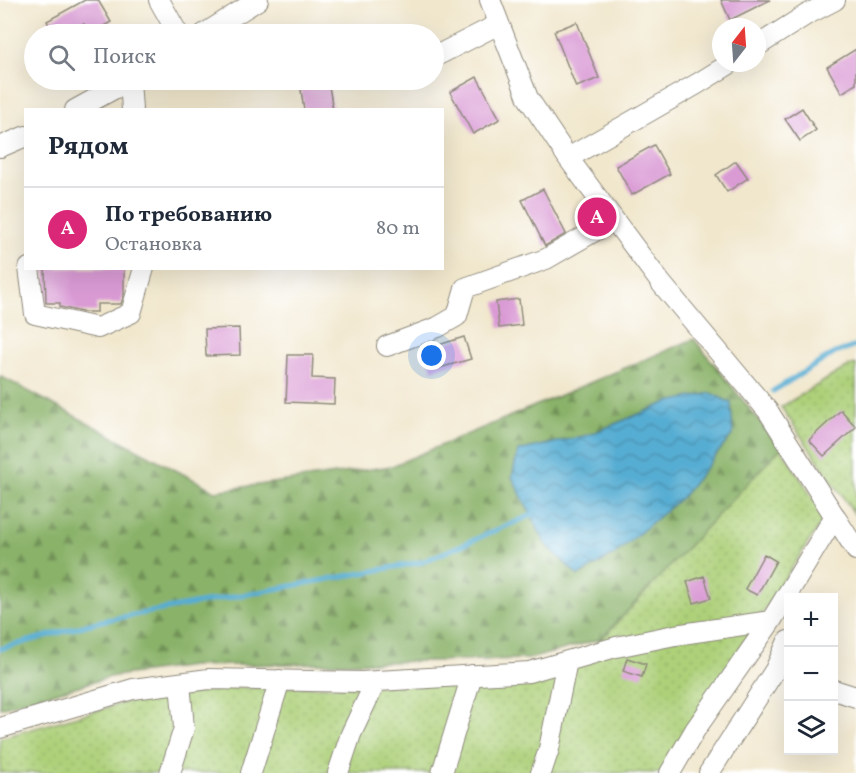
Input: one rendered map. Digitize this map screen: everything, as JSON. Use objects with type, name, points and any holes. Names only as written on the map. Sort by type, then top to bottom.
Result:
[{"type":"street","points":[[159,0],[172,24]]},
{"type":"street","points":[[220,24],[258,0]]},
{"type":"street","points":[[490,0],[528,99],[568,158],[661,283],[768,411],[856,550]]},
{"type":"street","points":[[766,38],[802,8],[835,0]]},
{"type":"street","points":[[444,52],[499,24]]},
{"type":"street","points":[[568,158],[716,72]]},
{"type":"street","points":[[79,108],[112,90]]},
{"type":"street","points":[[131,90],[132,108]]},
{"type":"street","points":[[0,147],[24,137]]},
{"type":"street","points":[[387,346],[438,327],[457,316],[465,288],[546,259],[614,220]]},
{"type":"street","points":[[29,270],[35,314],[98,328],[131,313],[143,270]]},
{"type":"street","points":[[794,593],[835,516]]},
{"type":"street","points":[[670,773],[695,730],[784,605]]},
{"type":"street","points":[[0,728],[133,689],[209,679],[376,681],[529,672],[616,647],[675,635],[771,621]]},
{"type":"street","points":[[709,773],[782,672],[788,647]]},
{"type":"street","points":[[541,773],[549,749],[567,661]]},
{"type":"street","points":[[442,773],[472,675]]},
{"type":"street","points":[[252,773],[280,680]]},
{"type":"street","points":[[338,773],[351,734],[376,681]]},
{"type":"street","points":[[170,773],[184,728],[180,683]]},
{"type":"street","points":[[838,691],[856,698]]},
{"type":"green space","points":[[694,339],[781,448],[601,639],[529,659],[192,666],[114,676],[0,708],[0,376],[215,491],[392,466]]},
{"type":"green space","points":[[856,364],[856,516],[781,407],[847,367]]},
{"type":"green space","points":[[781,448],[825,517],[677,744],[662,773],[0,773],[0,738],[134,700],[234,688],[530,683],[579,663]]},
{"type":"water","points":[[711,393],[731,403],[733,434],[683,496],[614,555],[578,576],[545,543],[512,477],[518,451],[588,435],[668,402]]},
{"type":"building","points":[[85,0],[98,0],[111,22],[108,24],[49,24],[47,21]]},
{"type":"building","points":[[721,0],[770,0],[734,18],[729,18]]},
{"type":"building","points":[[577,22],[599,78],[576,87],[554,31]]},
{"type":"building","points":[[856,49],[856,84],[842,93],[827,67]]},
{"type":"building","points":[[477,77],[500,119],[473,134],[450,92]]},
{"type":"building","points":[[301,90],[330,90],[333,108],[304,108]]},
{"type":"building","points":[[802,108],[816,130],[800,141],[785,119]]},
{"type":"building","points":[[654,145],[670,174],[632,195],[616,166]]},
{"type":"building","points":[[736,161],[748,178],[727,192],[716,175]]},
{"type":"building","points":[[543,189],[566,234],[545,246],[522,200]]},
{"type":"building","points":[[45,270],[124,270],[124,295],[121,304],[97,304],[97,312],[82,312],[60,307],[60,303],[46,303]]},
{"type":"building","points":[[519,299],[522,325],[499,328],[496,302]]},
{"type":"building","points":[[239,328],[240,355],[206,356],[205,329]]},
{"type":"building","points":[[464,337],[471,359],[432,370],[426,349]]},
{"type":"building","points":[[288,355],[313,355],[312,378],[335,379],[334,404],[286,402]]},
{"type":"building","points":[[841,410],[856,427],[824,456],[809,440]]},
{"type":"building","points":[[764,554],[776,561],[757,595],[745,589]]},
{"type":"building","points":[[704,576],[711,598],[694,603],[687,582]]},
{"type":"building","points":[[627,658],[646,664],[642,677],[623,671]]},
{"type":"waterway","points":[[773,391],[835,353],[856,346]]},
{"type":"waterway","points":[[0,649],[101,621],[422,562],[532,515]]},
{"type":"place","name":"По требованию","points":[[597,217]]}]
